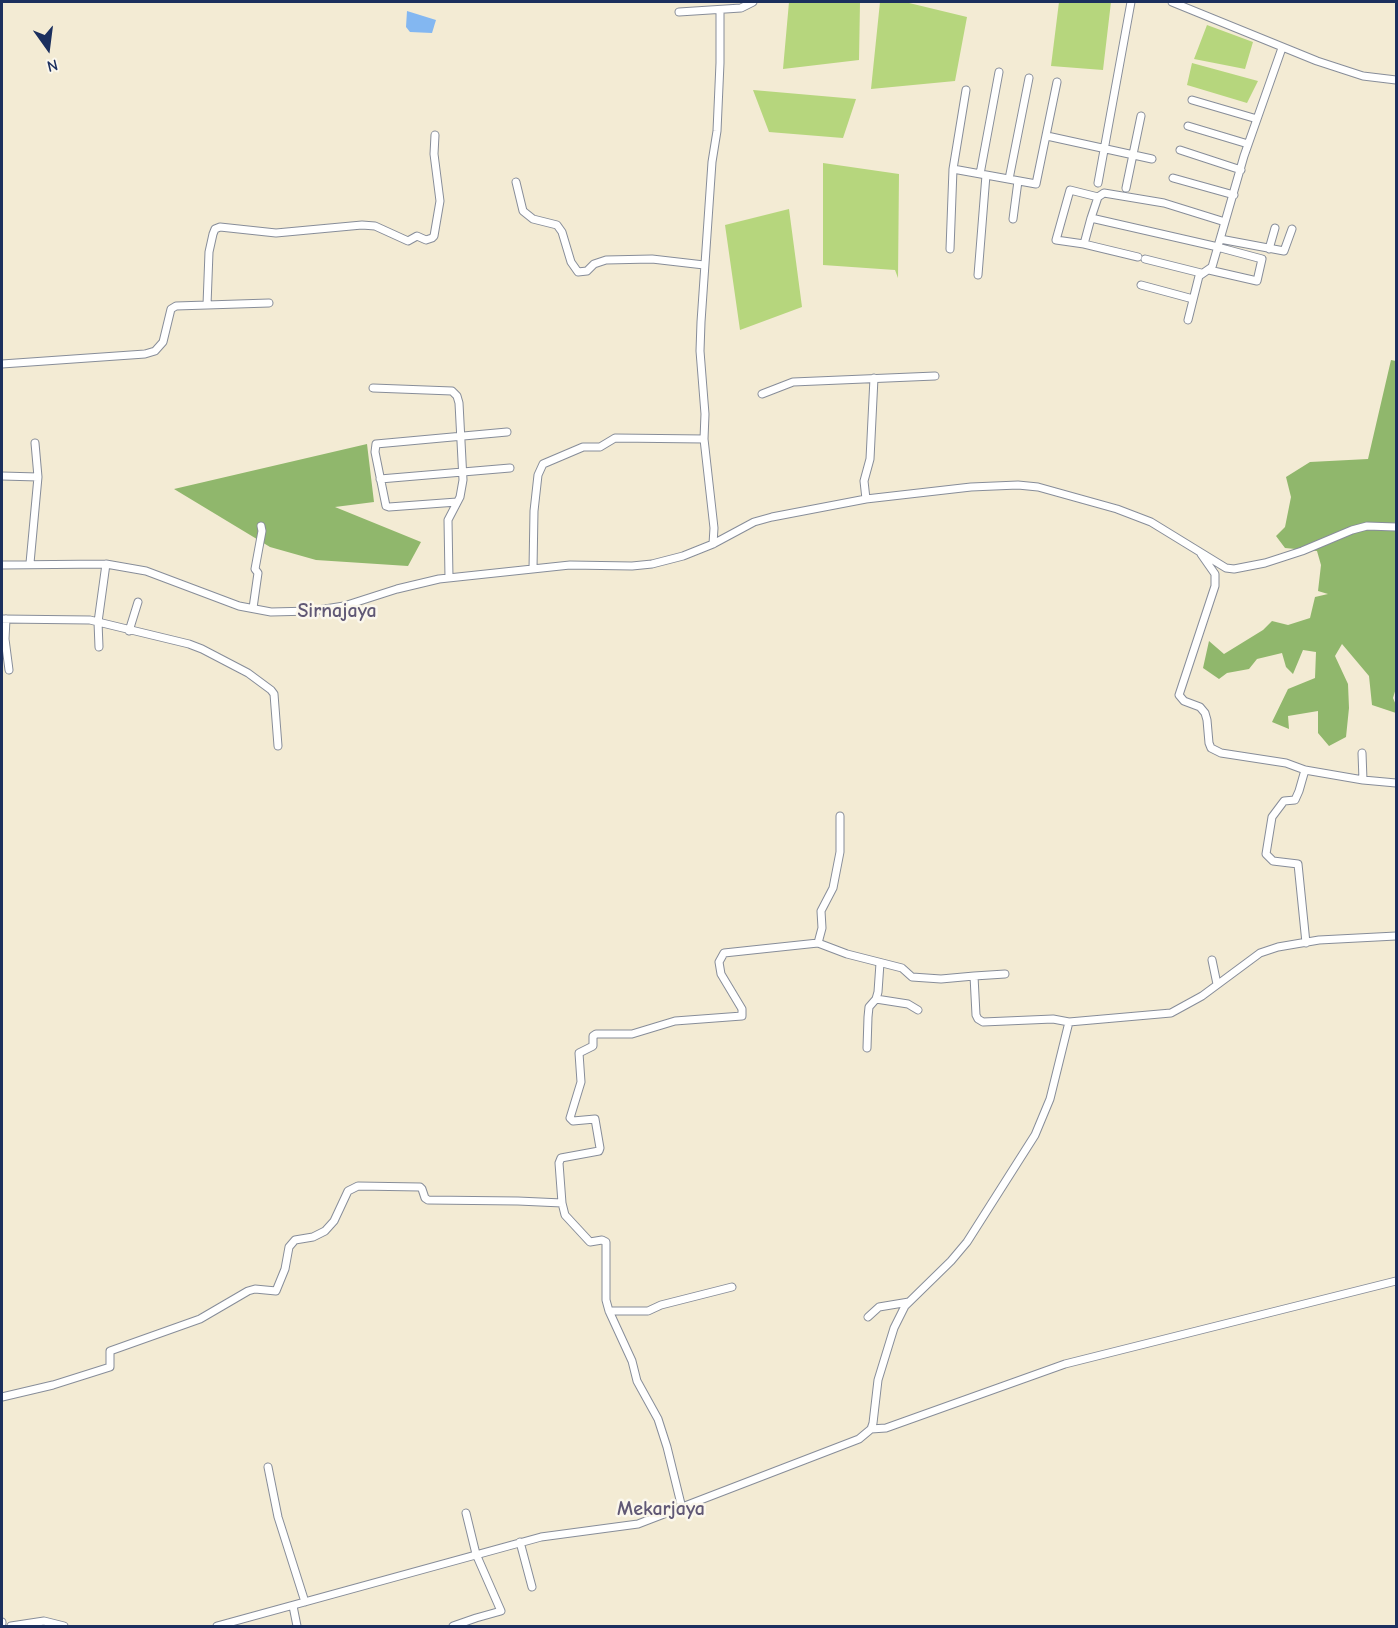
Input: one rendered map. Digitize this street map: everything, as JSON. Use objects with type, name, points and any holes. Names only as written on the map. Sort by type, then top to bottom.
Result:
[{"type":"street","points":[[679,12],[741,8],[753,2]]},
{"type":"street","points":[[1098,183],[1131,2]]},
{"type":"street","points":[[1172,2],[1282,48],[1363,76],[1396,80]]},
{"type":"street","points":[[713,544],[714,528],[704,439],[705,414],[700,341],[704,265],[717,131],[720,10]]},
{"type":"street","points":[[1209,270],[1220,245],[1248,144],[1282,48]]},
{"type":"street","points":[[978,275],[983,175],[999,72]]},
{"type":"street","points":[[1009,179],[1029,78]]},
{"type":"street","points":[[953,170],[1036,184],[1057,82]]},
{"type":"street","points":[[950,249],[953,170],[966,90]]},
{"type":"street","points":[[1192,100],[1257,119]]},
{"type":"street","points":[[1126,188],[1141,116]]},
{"type":"street","points":[[1188,126],[1248,144]]},
{"type":"street","points":[[207,305],[209,252],[215,229],[220,226],[276,233],[362,225],[375,226],[408,240],[417,237],[426,240],[432,238],[440,201],[434,154],[435,135]]},
{"type":"street","points":[[1047,136],[1152,159]]},
{"type":"street","points":[[1179,150],[1241,170]]},
{"type":"street","points":[[1173,178],[1233,195]]},
{"type":"street","points":[[1013,219],[1018,181]]},
{"type":"street","points":[[516,182],[523,211],[533,219],[557,225],[562,232],[571,262],[578,272],[587,271],[594,264],[606,260],[652,259],[704,265]]},
{"type":"street","points":[[1091,218],[1220,245],[1262,259],[1257,281],[1209,270],[1201,273],[1084,244],[1056,240],[1070,190],[1098,197]]},
{"type":"street","points":[[1084,244],[1098,197],[1104,193],[1164,203],[1226,222]]},
{"type":"street","points":[[1269,249],[1275,228]]},
{"type":"street","points":[[1220,245],[1284,251],[1292,229]]},
{"type":"street","points":[[1188,320],[1201,273]]},
{"type":"street","points":[[1141,285],[1193,299]]},
{"type":"street","points":[[2,364],[145,354],[155,351],[163,342],[173,307],[269,303]]},
{"type":"street","points":[[762,393],[793,382],[935,376]]},
{"type":"street","points":[[866,499],[864,481],[870,459],[874,378]]},
{"type":"street","points":[[373,388],[452,391],[457,396],[463,472],[462,490],[448,520],[449,578]]},
{"type":"street","points":[[457,502],[389,507],[385,502],[380,479],[374,447],[376,444],[507,432]]},
{"type":"street","points":[[533,569],[534,511],[538,475],[543,464],[583,447],[600,447],[615,438],[704,439]]},
{"type":"street","points":[[30,563],[38,477],[35,443]]},
{"type":"street","points":[[380,479],[510,468]]},
{"type":"street","points":[[2,476],[38,477]]},
{"type":"street","points":[[2,565],[106,564],[146,571],[210,596],[253,608],[271,612],[312,611],[344,606],[414,584],[449,578],[570,565],[642,565],[683,556],[713,544],[754,522],[772,517],[866,499],[971,488],[1018,485],[1038,487],[1117,509],[1151,522],[1226,568],[1234,569],[1265,563],[1367,526],[1396,527]]},
{"type":"street","points":[[253,608],[261,526]]},
{"type":"street","points":[[1199,552],[1215,574],[1216,579],[1203,626],[1180,691],[1181,698],[1200,707],[1205,713],[1209,743],[1217,751],[1286,763],[1305,770],[1362,780],[1396,783]]},
{"type":"street","points":[[99,647],[98,622],[106,564]]},
{"type":"street","points":[[129,631],[138,602]]},
{"type":"street","points":[[9,670],[4,619],[79,618],[189,644],[248,673],[271,690],[274,694],[278,746]]},
{"type":"street","points":[[1362,753],[1362,780]]},
{"type":"street","points":[[1305,770],[1295,800],[1284,801],[1272,817],[1266,855],[1273,861],[1298,864],[1306,943]]},
{"type":"street","points":[[818,943],[822,928],[821,910],[833,888],[840,852],[840,816]]},
{"type":"street","points":[[974,976],[976,1015],[983,1022],[1053,1019],[1069,1022],[1172,1013],[1260,953],[1278,947],[1306,943],[1396,936]]},
{"type":"street","points":[[682,1508],[658,1419],[637,1381],[632,1361],[609,1311],[606,1300],[606,1242],[602,1240],[590,1242],[565,1215],[562,1203],[559,1163],[561,1158],[600,1149],[596,1119],[573,1121],[570,1118],[581,1082],[579,1053],[592,1046],[593,1036],[600,1034],[642,1033],[675,1021],[742,1016],[742,1009],[721,974],[719,962],[724,953],[734,951],[818,943],[902,968],[912,977],[941,979],[1005,974]]},
{"type":"street","points":[[1212,960],[1217,984]]},
{"type":"street","points":[[867,1048],[869,1007],[876,999],[880,963]]},
{"type":"street","points":[[876,999],[908,1004],[918,1010]]},
{"type":"street","points":[[871,1429],[878,1380],[894,1328],[909,1302],[945,1268],[967,1242],[1035,1135],[1050,1099],[1069,1022]]},
{"type":"street","points":[[2,1397],[53,1385],[110,1367],[110,1351],[200,1320],[255,1289],[276,1291],[292,1243],[299,1238],[314,1237],[325,1231],[334,1221],[348,1191],[358,1186],[420,1187],[428,1200],[562,1203]]},
{"type":"street","points":[[217,1626],[520,1542],[554,1534],[628,1526],[682,1508],[859,1439],[871,1429],[886,1428],[1065,1364],[1396,1281]]},
{"type":"street","points":[[609,1311],[648,1311],[661,1305],[732,1287]]},
{"type":"street","points":[[868,1317],[876,1308],[909,1302]]},
{"type":"street","points":[[268,1467],[278,1516],[305,1602]]},
{"type":"street","points":[[453,1626],[501,1611],[476,1554],[465,1513]]},
{"type":"street","points":[[520,1542],[532,1587]]},
{"type":"street","points":[[292,1606],[297,1626]]},
{"type":"street","points":[[11,1626],[44,1621],[64,1626]]},
{"type":"green space","points":[[789,2],[860,2],[859,60],[783,69]]},
{"type":"green space","points":[[880,2],[905,2],[967,17],[955,81],[871,89]]},
{"type":"green space","points":[[1059,2],[1111,2],[1103,70],[1051,66]]},
{"type":"green space","points":[[1207,25],[1253,42],[1245,69],[1194,59]]},
{"type":"green space","points":[[1192,63],[1258,81],[1247,103],[1187,85]]},
{"type":"green space","points":[[753,90],[856,99],[843,138],[769,132]]},
{"type":"green space","points":[[823,163],[899,174],[898,278],[895,270],[823,265]]},
{"type":"green space","points":[[789,209],[802,307],[740,330],[725,225]]},
{"type":"green space","points":[[1391,360],[1396,361],[1396,688],[1393,698],[1396,713],[1372,705],[1369,676],[1342,644],[1335,656],[1348,684],[1349,708],[1346,737],[1329,746],[1318,733],[1318,711],[1288,716],[1289,729],[1272,722],[1288,689],[1315,678],[1316,652],[1303,650],[1293,674],[1286,667],[1282,653],[1257,659],[1249,669],[1227,673],[1219,679],[1203,668],[1209,641],[1224,654],[1263,630],[1272,621],[1288,625],[1310,618],[1315,597],[1328,594],[1318,591],[1321,565],[1317,551],[1285,548],[1276,536],[1285,527],[1291,497],[1286,477],[1310,462],[1368,459]]},
{"type":"green space","points":[[367,444],[374,502],[335,507],[421,542],[408,566],[316,560],[270,547],[174,489]]},
{"type":"water","points":[[407,11],[436,20],[432,33],[410,32],[406,27]]},
{"type":"district","name":"Sirnajaya","points":[[337,611]]},
{"type":"district","name":"Mekarjaya","points":[[661,1509]]}]
